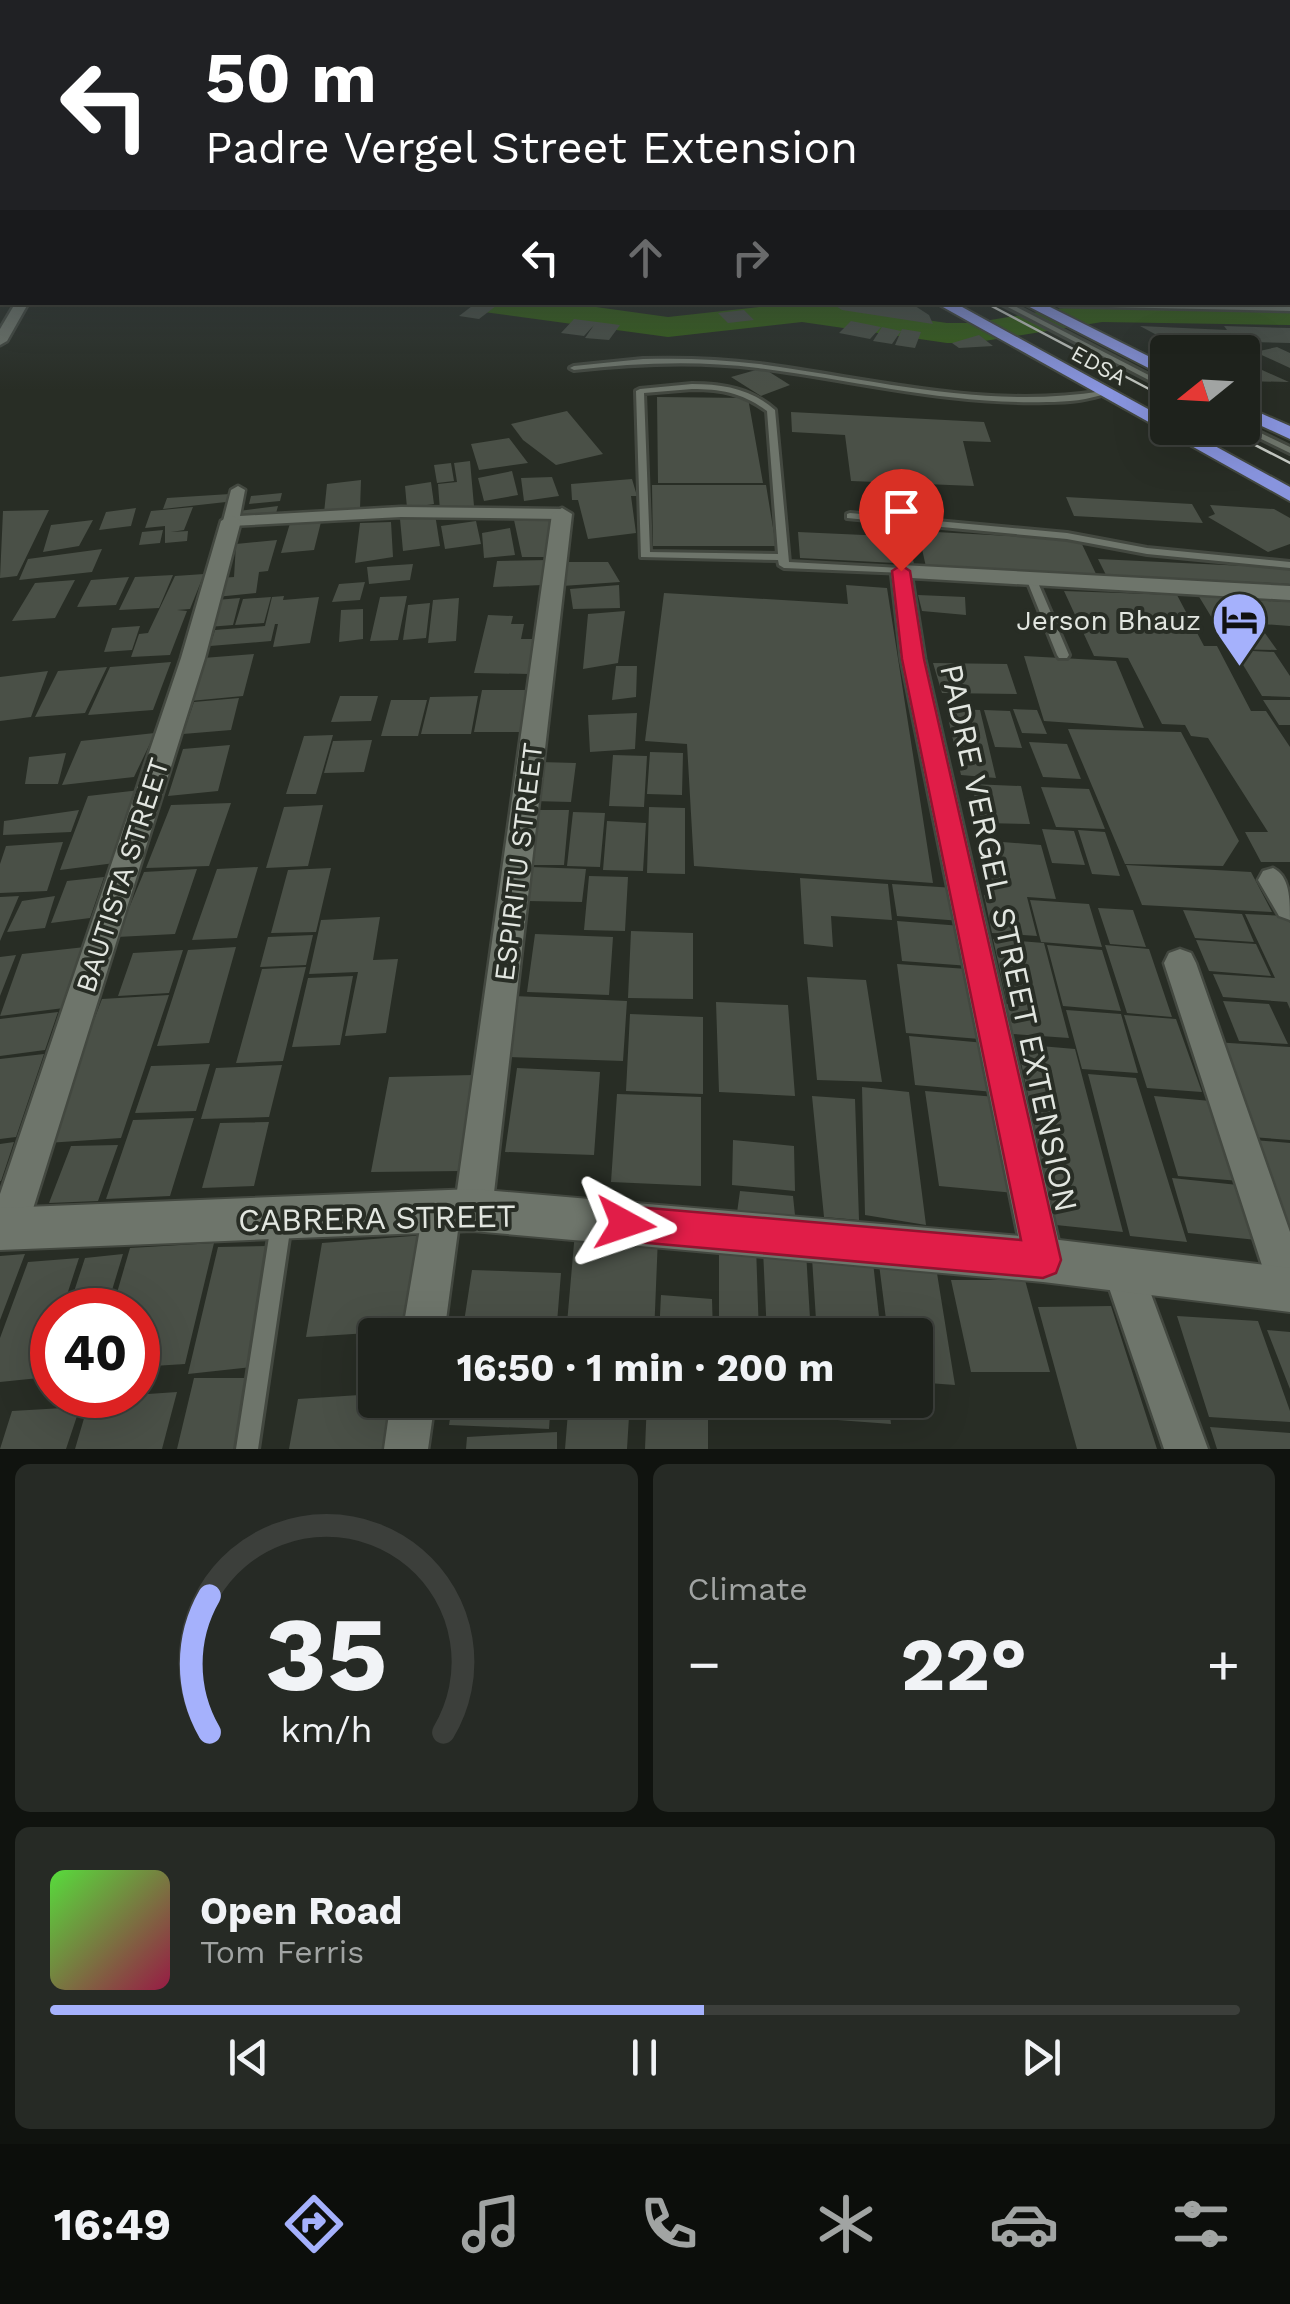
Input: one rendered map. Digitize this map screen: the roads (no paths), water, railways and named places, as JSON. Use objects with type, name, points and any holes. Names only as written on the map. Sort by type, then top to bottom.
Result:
[{"type":"highway","name":"EDSA","points":[[1034,305],[1150,364]]},
{"type":"highway","name":"EDSA","points":[[968,308],[1008,341],[1290,494]]},
{"type":"highway","points":[[968,308],[1150,401]]},
{"type":"highway","points":[[1260,419],[1290,433]]},
{"type":"highway","points":[[1233,445],[1290,475]]},
{"type":"street","points":[[0,341],[22,305]]},
{"type":"street","points":[[1232,305],[1290,306]]},
{"type":"street","name":"BAUTISTA STREET","points":[[4,1229],[187,676],[238,490]]},
{"type":"street","points":[[231,521],[400,512],[562,514]]},
{"type":"street","name":"ESPIRITU STREET","points":[[428,1318],[458,1211],[562,514]]},
{"type":"street","points":[[901,571],[1290,594]]},
{"type":"street","name":"PADRE VERGEL STREET EXTENSION","points":[[901,571],[917,677],[1043,1260]]},
{"type":"street","points":[[1273,880],[1290,907]]},
{"type":"street","points":[[1180,963],[1290,1290]]},
{"type":"street","name":"CABRERA STREET","points":[[4,1229],[458,1211],[1043,1260],[1290,1290]]},
{"type":"street","points":[[1122,1270],[1186,1449]]},
{"type":"street","points":[[406,1449],[410,1418]]},
{"type":"lane","points":[[1007,305],[1150,379]]},
{"type":"lane","points":[[574,368],[649,358],[755,366],[985,397],[1057,400],[1103,392]]},
{"type":"lane","points":[[784,561],[772,410],[755,395],[733,386],[640,391],[646,555],[901,571]]},
{"type":"lane","points":[[1260,435],[1290,450]]},
{"type":"lane","points":[[850,516],[1067,536],[1146,551],[1290,564]]},
{"type":"lane","points":[[1268,560],[1290,553]]},
{"type":"lane","points":[[1031,578],[1062,655]]},
{"type":"lane","points":[[247,1449],[282,1218]]},
{"type":"waterway","points":[[506,305],[668,327],[802,312],[947,333],[972,333],[1102,312],[1290,315]]},
{"type":"tram line","points":[[990,305],[1150,390]]},
{"type":"tram line","points":[[1255,445],[1290,463]]},
{"type":"place","name":"Jerson Bhauz","points":[[1240,669]]}]
